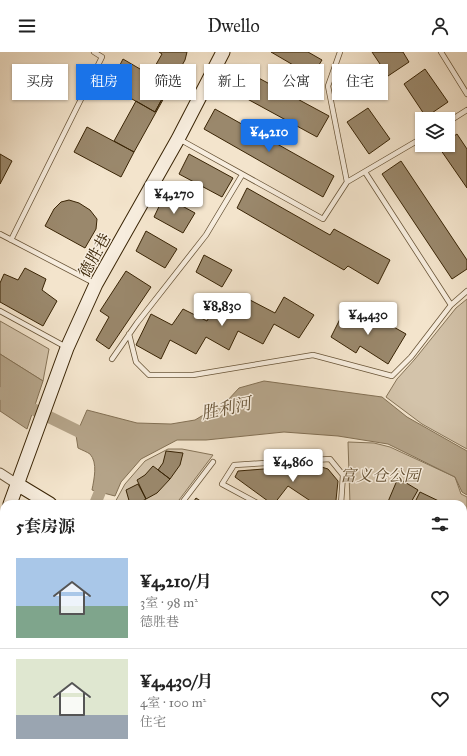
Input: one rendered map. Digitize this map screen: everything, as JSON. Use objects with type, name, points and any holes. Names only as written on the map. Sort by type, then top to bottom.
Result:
[{"type":"street","name":"德胜巷","points":[[11,500],[66,354],[96,284],[178,139],[224,52]]},
{"type":"street","points":[[0,473],[44,500]]},
{"type":"lane","points":[[11,240],[102,57],[94,52]]},
{"type":"lane","points":[[340,52],[328,86],[347,182]]},
{"type":"lane","points":[[441,52],[467,94]]},
{"type":"lane","points":[[455,118],[467,110]]},
{"type":"lane","points":[[178,139],[323,219],[347,182],[415,142]]},
{"type":"lane","points":[[364,172],[451,305]]},
{"type":"lane","points":[[112,359],[129,334],[206,235],[242,175]]},
{"type":"lane","points":[[0,234],[96,284]]},
{"type":"lane","points":[[129,334],[136,362],[149,375],[193,374],[313,355],[392,376],[411,356],[451,305],[467,291]]},
{"type":"lane","points":[[0,311],[66,354]]},
{"type":"lane","points":[[252,500],[222,484],[234,465],[330,459],[343,475],[341,500]]},
{"type":"lane","points":[[184,500],[213,462]]},
{"type":"green space","points":[[467,299],[467,449],[422,424],[386,397],[397,379],[456,308]]},
{"type":"green space","points":[[0,321],[49,349],[43,381],[0,354]]},
{"type":"green space","name":"富义仓公园","points":[[348,442],[374,443],[390,447],[455,477],[461,494],[467,497],[467,500],[350,500]]},
{"type":"green space","points":[[168,449],[182,449],[213,455],[179,500],[116,500],[125,484],[145,461]]},
{"type":"water","points":[[0,354],[43,381],[27,429],[0,411]]},
{"type":"water","points":[[264,381],[382,397],[407,417],[467,451],[467,495],[462,492],[455,477],[388,444],[338,436],[284,432],[206,440],[177,440],[141,459],[121,482],[115,496],[92,490],[95,471],[94,462],[90,454],[78,448],[76,435],[87,410],[137,423],[171,424],[195,420],[227,401],[239,388]]},
{"type":"building","points":[[159,52],[187,52],[183,64],[156,64],[162,54]]},
{"type":"building","points":[[271,52],[308,52],[322,60],[320,64],[292,64]]},
{"type":"building","points":[[372,52],[403,52],[409,62],[388,76],[388,64],[380,64]]},
{"type":"building","points":[[123,59],[132,64],[120,64]]},
{"type":"building","points":[[132,64],[140,69],[140,100],[161,100],[155,112],[132,99]]},
{"type":"building","points":[[425,69],[448,102],[433,112],[423,112],[404,84]]},
{"type":"building","points":[[260,79],[268,83],[268,100],[299,100],[329,116],[317,137],[249,100],[260,100]]},
{"type":"building","points":[[163,100],[134,152],[114,141],[136,101],[155,112]]},
{"type":"building","points":[[368,108],[390,139],[369,154],[347,122]]},
{"type":"building","points":[[215,109],[334,176],[323,197],[204,129]]},
{"type":"building","points":[[87,127],[134,152],[121,177],[74,152]]},
{"type":"building","points":[[457,134],[467,149],[467,188],[442,152],[455,152],[455,135]]},
{"type":"building","points":[[0,154],[12,161],[0,184]]},
{"type":"building","points":[[189,154],[233,178],[222,197],[179,174]]},
{"type":"building","points":[[401,161],[467,260],[467,269],[452,279],[382,174]]},
{"type":"building","points":[[247,188],[330,235],[334,229],[390,260],[378,284],[348,266],[344,270],[237,208]]},
{"type":"building","points":[[164,196],[195,213],[183,233],[154,217]]},
{"type":"building","points":[[69,200],[79,203],[90,210],[97,219],[96,229],[85,248],[45,226],[54,209],[61,202]]},
{"type":"building","points":[[146,231],[177,249],[165,268],[136,251]]},
{"type":"building","points":[[204,255],[232,270],[222,287],[196,272]]},
{"type":"building","points":[[25,268],[46,279],[42,290],[57,301],[43,326],[0,302],[0,283],[4,274],[18,280]]},
{"type":"building","points":[[126,271],[151,287],[109,349],[96,340],[109,317],[100,311]]},
{"type":"building","points":[[284,297],[314,315],[299,338],[274,324],[263,344],[238,331],[229,350],[206,337],[196,354],[170,340],[161,359],[136,345],[151,314],[172,325],[183,309],[207,321],[216,305],[239,317],[250,300],[275,313]]},
{"type":"building","points":[[346,307],[373,324],[378,318],[406,334],[388,364],[360,346],[356,353],[331,337]]},
{"type":"building","points":[[166,451],[183,453],[180,465],[170,479],[158,470],[163,463]]},
{"type":"building","points":[[315,465],[328,469],[338,481],[336,500],[309,500],[288,486],[277,500],[267,500],[235,477],[238,471]]},
{"type":"building","points":[[153,466],[170,479],[157,493],[146,499],[137,480],[145,475]]},
{"type":"building","points":[[398,478],[418,490],[412,500],[389,500]]},
{"type":"building","points":[[138,484],[146,499],[129,500],[126,490]]},
{"type":"building","points":[[420,492],[437,500],[416,500]]},
{"type":"waterway","name":"胜利河","points":[[0,393],[92,438]]},
{"type":"waterway","points":[[97,500],[106,477]]}]
